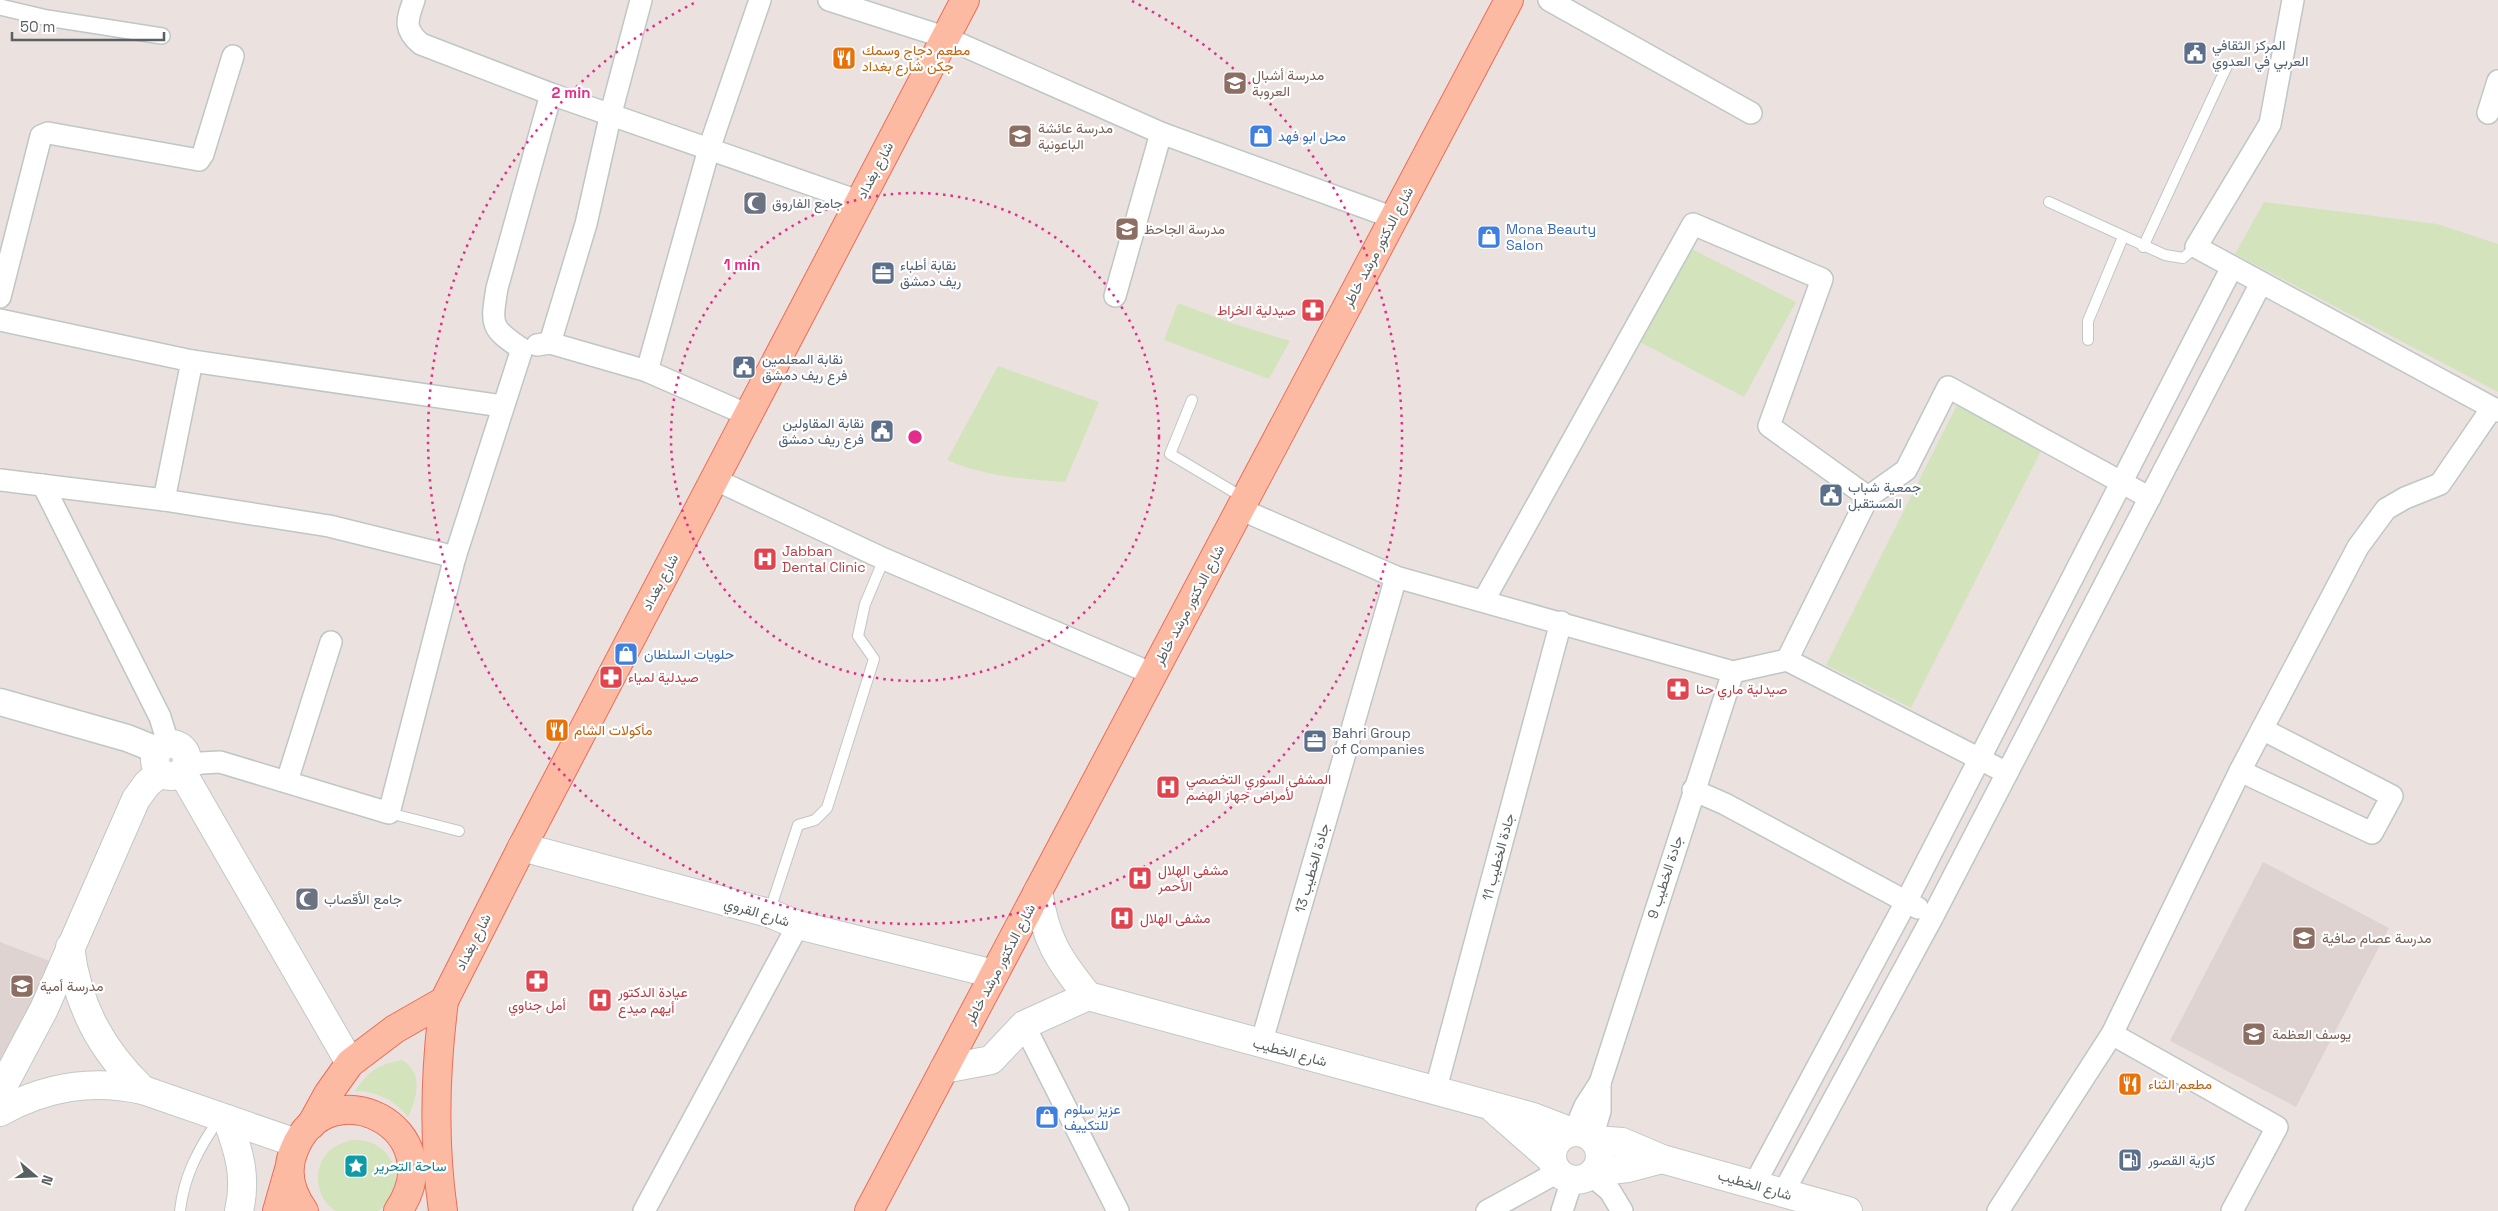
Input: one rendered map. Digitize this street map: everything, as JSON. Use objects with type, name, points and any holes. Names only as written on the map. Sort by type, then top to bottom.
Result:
[{"type":"main road","name":"شارع بغداد","points":[[444,1001],[522,846],[858,201],[965,0]]},
{"type":"main road","name":"شارع الدكتور مرشد خاطر","points":[[869,1211],[1394,218],[1502,2]]},
{"type":"main road","points":[[0,1092],[44,1009],[136,799],[146,784],[171,761],[350,1063]]},
{"type":"main road","name":"شارع القروي","points":[[522,846],[769,914],[798,925],[994,974]]},
{"type":"main road","points":[[944,1069],[991,1060],[1024,1025],[1088,996],[1062,965],[1048,937],[1042,918],[1038,891]]},
{"type":"main road","points":[[70,947],[77,988],[92,1026],[115,1061],[143,1090]]},
{"type":"main road","name":"شارع الخطيب","points":[[1088,996],[1435,1092],[1533,1117],[1583,1135],[1622,1142],[1662,1159],[1848,1211]]},
{"type":"main road","points":[[277,1211],[299,1145],[328,1094],[350,1063],[395,1029],[444,1001]]},
{"type":"main road","points":[[443,1211],[438,1168],[436,1101],[444,1001]]},
{"type":"main road","points":[[0,1112],[38,1094],[72,1086],[101,1084],[143,1090],[299,1145]]},
{"type":"main road","name":"شارع الخطيب","points":[[1492,1107],[1573,1172]]},
{"type":"main road","points":[[304,1211],[293,1192],[299,1145],[336,1111],[350,1109],[364,1111],[389,1123],[400,1133],[411,1159],[410,1207]]},
{"type":"main road","points":[[224,1118],[242,1165],[242,1197],[239,1211]]},
{"type":"main road","points":[[1573,1172],[1600,1156],[1583,1135],[1556,1142],[1552,1153],[1573,1172],[1628,1168],[1662,1159]]},
{"type":"street","points":[[414,0],[407,24],[412,36],[421,44],[551,94],[611,113],[858,201]]},
{"type":"street","points":[[550,343],[586,224],[611,113],[640,0]]},
{"type":"street","points":[[647,371],[709,149],[760,0]]},
{"type":"street","points":[[829,0],[944,38],[1162,133],[1394,218]]},
{"type":"street","points":[[1549,0],[1750,113]]},
{"type":"street","points":[[1998,1211],[2112,1034],[2240,770],[2358,547],[2386,509],[2405,498],[2440,484],[2495,409],[2196,247],[2270,124],[2294,0]]},
{"type":"street","points":[[0,7],[47,18],[162,36]]},
{"type":"street","points":[[0,297],[41,136],[48,133],[199,160],[203,154],[233,56]]},
{"type":"street","points":[[2488,113],[2498,80]]},
{"type":"street","points":[[551,94],[497,288],[493,315],[500,334],[522,349],[550,343],[647,371],[748,414]]},
{"type":"street","points":[[1115,296],[1162,133]]},
{"type":"street","points":[[1484,600],[1693,224],[1822,279],[1769,426],[1868,497]]},
{"type":"street","points":[[1754,1185],[1906,902],[2232,267]]},
{"type":"street","points":[[1783,1193],[1933,916],[2261,283]]},
{"type":"street","points":[[0,320],[192,361],[502,406]]},
{"type":"street","points":[[0,702],[127,738],[171,761],[220,762],[388,813],[455,558],[502,406],[522,349]]},
{"type":"street","points":[[164,500],[192,361]]},
{"type":"street","points":[[1787,660],[1868,497],[1906,470],[1948,386],[2150,498]]},
{"type":"street","points":[[714,479],[884,559],[1153,674]]},
{"type":"street","points":[[0,480],[164,500],[329,526],[455,558]]},
{"type":"street","points":[[43,485],[160,717],[171,761]]},
{"type":"street","points":[[1242,504],[1396,576],[1733,672],[1787,660],[2007,773]]},
{"type":"street","name":"جادة الخطيب 13","points":[[1261,1044],[1396,576]]},
{"type":"street","name":"جادة الخطيب 11","points":[[1435,1092],[1561,622]]},
{"type":"street","points":[[287,781],[331,642]]},
{"type":"street","name":"جادة الخطيب 9","points":[[1583,1135],[1585,1106],[1600,1082],[1693,790],[1733,672]]},
{"type":"street","points":[[2240,770],[2372,833],[2392,796],[2262,729]]},
{"type":"street","points":[[1693,790],[1725,804],[1933,916]]},
{"type":"street","points":[[644,1211],[798,925]]},
{"type":"street","points":[[1024,1025],[1118,1211]]},
{"type":"street","points":[[2112,1034],[2278,1127],[2232,1211]]},
{"type":"street","points":[[1487,1211],[1573,1172]]},
{"type":"street","points":[[1562,1211],[1573,1172]]},
{"type":"street","points":[[1573,1172],[1610,1191],[1622,1211]]},
{"type":"lane","points":[[2143,247],[2226,66]]},
{"type":"lane","points":[[2049,202],[2123,238],[2165,255],[2183,258],[2196,247]]},
{"type":"lane","points":[[2088,340],[2088,321],[2123,238]]},
{"type":"lane","points":[[1192,400],[1170,454],[1242,504]]},
{"type":"lane","points":[[769,914],[798,825],[814,820],[826,808],[862,698],[874,659],[858,636],[865,604],[884,559]]},
{"type":"lane","points":[[388,813],[459,831]]},
{"type":"lane","points":[[180,1211],[182,1196],[195,1156],[224,1118]]},
{"type":"shaded area","points":[[2263,862],[2389,928],[2296,1107],[2170,1041]]},
{"type":"shaded area","name":"مدرسة أمية","points":[[0,942],[55,963],[0,1066]]},
{"type":"green space","points":[[2264,202],[2437,224],[2498,244],[2498,392],[2235,254]]},
{"type":"green space","points":[[1690,248],[1796,302],[1744,397],[1640,342]]},
{"type":"green space","points":[[1178,303],[1234,324],[1290,341],[1269,379],[1164,340]]},
{"type":"green space","points":[[998,366],[1099,402],[1065,482],[991,474],[947,460]]},
{"type":"green space","points":[[1960,399],[2045,443],[1911,708],[1826,665]]},
{"type":"green space","points":[[402,1060],[413,1071],[417,1086],[414,1102],[408,1117],[391,1101],[370,1092],[355,1091],[370,1073],[380,1066]]},
{"type":"green space","name":"ساحة التحرير","points":[[351,1140],[360,1140],[374,1144],[383,1150],[394,1167],[396,1176],[392,1196],[378,1211],[336,1211],[329,1206],[320,1191],[318,1174],[324,1158],[334,1147]]},
{"type":"place","name":"المركز الثقافي العربي في العدوي","points":[[2195,53]]},
{"type":"place","name":"مطعم دجاج وسمك جكن شارع بغداد","points":[[844,58]]},
{"type":"place","name":"مدرسة أشبال العروبة","points":[[1235,83]]},
{"type":"place","name":"مدرسة عائشة الباعونية","points":[[1020,136]]},
{"type":"place","name":"محل ابو فهد","points":[[1261,136]]},
{"type":"place","name":"جامع الفاروق","points":[[755,203]]},
{"type":"place","name":"مدرسة الجاحظ","points":[[1127,229]]},
{"type":"place","name":"Mona Beauty Salon","points":[[1489,237]]},
{"type":"place","name":"نقابة أطباء ريف دمشق","points":[[883,273]]},
{"type":"place","name":"صيدلية الخراط","points":[[1313,310]]},
{"type":"place","name":"نقابة المعلمين فرع ريف دمشق","points":[[744,367]]},
{"type":"place","name":"نقابة المقاولين فرع ريف دمشق","points":[[882,431]]},
{"type":"place","name":"جمعية شباب المستقبل","points":[[1831,495]]},
{"type":"place","name":"Jabban Dental Clinic","points":[[765,559]]},
{"type":"place","name":"حلويات السلطان","points":[[626,654]]},
{"type":"place","name":"صيدلية لمياء","points":[[611,677]]},
{"type":"place","name":"صيدلية ماري حنا","points":[[1678,689]]},
{"type":"place","name":"مأكولات الشام","points":[[557,730]]},
{"type":"place","name":"Bahri Group of Companies","points":[[1315,741]]},
{"type":"place","name":"المشفى السوري التخصصي لأمراض جهاز الهضم","points":[[1168,787]]},
{"type":"place","name":"مشفى الهلال الأحمر","points":[[1140,878]]},
{"type":"place","name":"جامع الأقصاب","points":[[307,899]]},
{"type":"place","name":"مشفى الهلال","points":[[1122,918]]},
{"type":"place","name":"مدرسة عصام صافية","points":[[2304,938]]},
{"type":"place","name":"أمل جناوي","points":[[537,981]]},
{"type":"place","name":"مدرسة أمية","points":[[22,986]]},
{"type":"place","name":"عيادة الدكتور أيهم ميدع","points":[[600,1000]]},
{"type":"place","name":"يوسف العظمة","points":[[2254,1034]]},
{"type":"place","name":"مطعم الثناء","points":[[2130,1084]]},
{"type":"place","name":"عزيز سلوم للتكييف","points":[[1047,1117]]},
{"type":"place","name":"كازية القصور","points":[[2130,1160]]},
{"type":"place","name":"ساحة التحرير","points":[[356,1166]]}]
